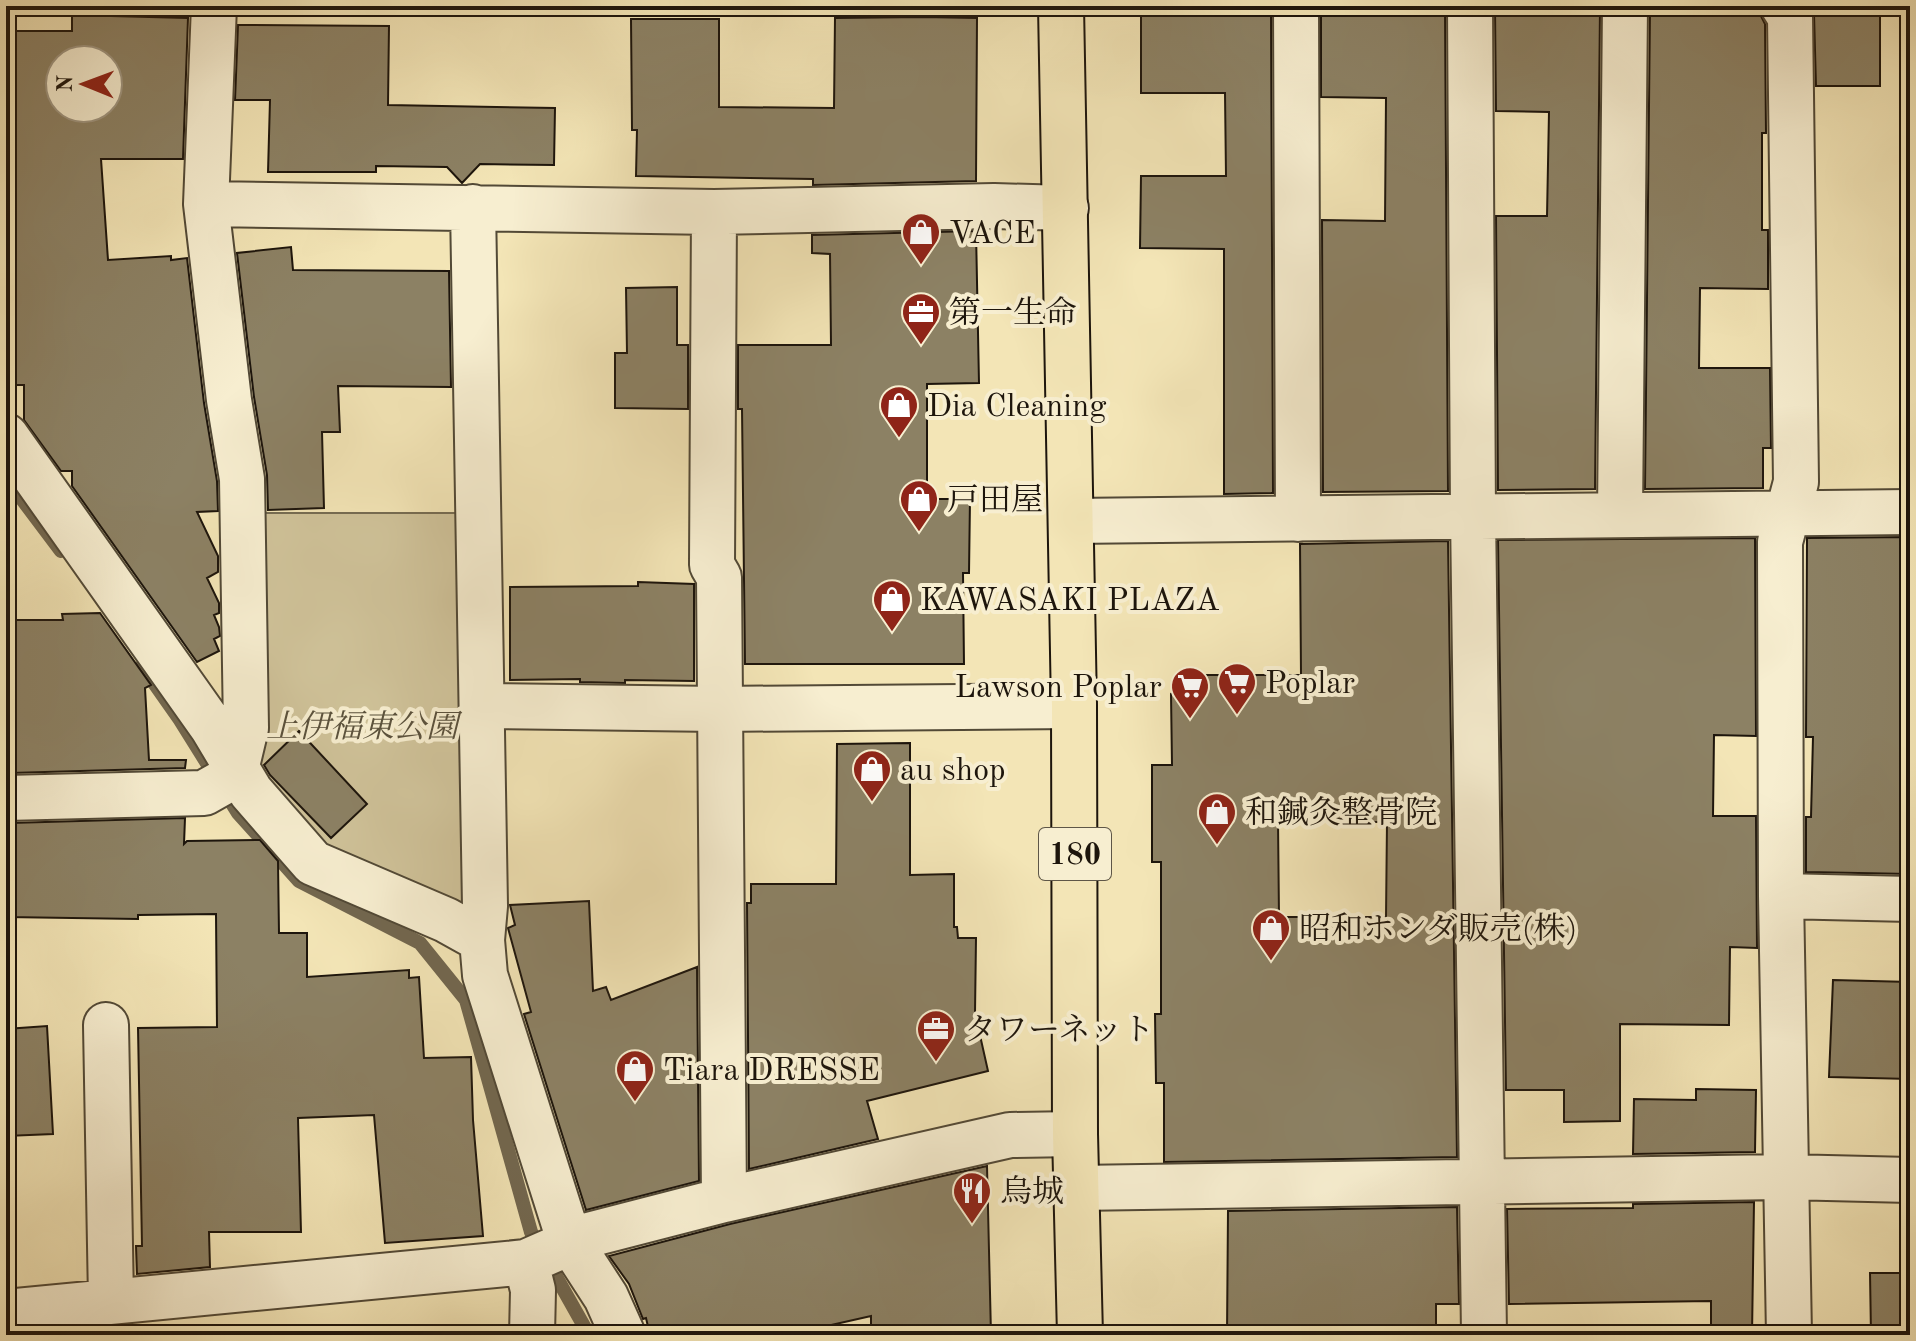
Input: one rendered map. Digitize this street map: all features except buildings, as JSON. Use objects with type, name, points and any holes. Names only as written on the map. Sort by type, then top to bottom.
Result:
[{"type":"highway","name":"180","points":[[1061,6],[1074,706],[1075,1134],[1080,1335]]},
{"type":"street","points":[[214,6],[206,204],[229,400],[242,479],[246,728],[222,781]]},
{"type":"street","points":[[1296,6],[1298,519]]},
{"type":"street","points":[[1470,6],[1484,1335]]},
{"type":"street","points":[[1620,514],[1625,6]]},
{"type":"street","points":[[1783,6],[1790,17],[1796,482],[1780,542],[1781,896],[1789,1335]]},
{"type":"street","points":[[206,204],[714,212],[979,206],[1066,208]]},
{"type":"street","points":[[473,207],[485,906],[482,940],[485,975],[547,1252],[533,1290],[532,1335]]},
{"type":"street","points":[[714,212],[712,565],[719,577],[724,1200]]},
{"type":"street","points":[[6,436],[212,727],[222,781]]},
{"type":"street","points":[[1071,521],[1473,514],[1910,512]]},
{"type":"street","points":[[482,706],[718,709],[1074,706]]},
{"type":"street","points":[[6,798],[222,781],[251,792],[313,863],[446,920],[482,940]]},
{"type":"street","points":[[1781,896],[1910,899]]},
{"type":"street","points":[[106,1025],[111,1300]]},
{"type":"street","points":[[6,1312],[547,1252],[724,1200],[1010,1135],[1075,1134]]},
{"type":"street","points":[[1077,1188],[1786,1177],[1910,1180]]},
{"type":"street","points":[[547,1252],[606,1297],[623,1335]]},
{"type":"green space","name":"上伊福東公園","points":[[256,513],[461,513],[467,902],[459,908],[327,856],[250,772]]},
{"type":"waterway","points":[[6,478],[61,551]]},
{"type":"waterway","points":[[142,666],[238,813],[299,881],[420,943],[466,1000],[531,1232],[589,1335]]},
{"type":"place","name":"VACE","points":[[921,266]]},
{"type":"place","name":"第一生命","points":[[921,346]]},
{"type":"place","name":"Dia Cleaning","points":[[899,439]]},
{"type":"place","name":"戸田屋","points":[[919,533]]},
{"type":"place","name":"KAWASAKI PLAZA","points":[[892,633]]},
{"type":"place","name":"Poplar","points":[[1237,716]]},
{"type":"place","name":"Lawson Poplar","points":[[1190,720]]},
{"type":"place","name":"au shop","points":[[872,803]]},
{"type":"place","name":"和鍼灸整骨院","points":[[1217,846]]},
{"type":"place","name":"昭和ホンダ販売(株)","points":[[1271,962]]},
{"type":"place","name":"タワーネット","points":[[936,1063]]},
{"type":"place","name":"Tiara DRESSE","points":[[635,1103]]},
{"type":"place","name":"烏城","points":[[972,1225]]}]
